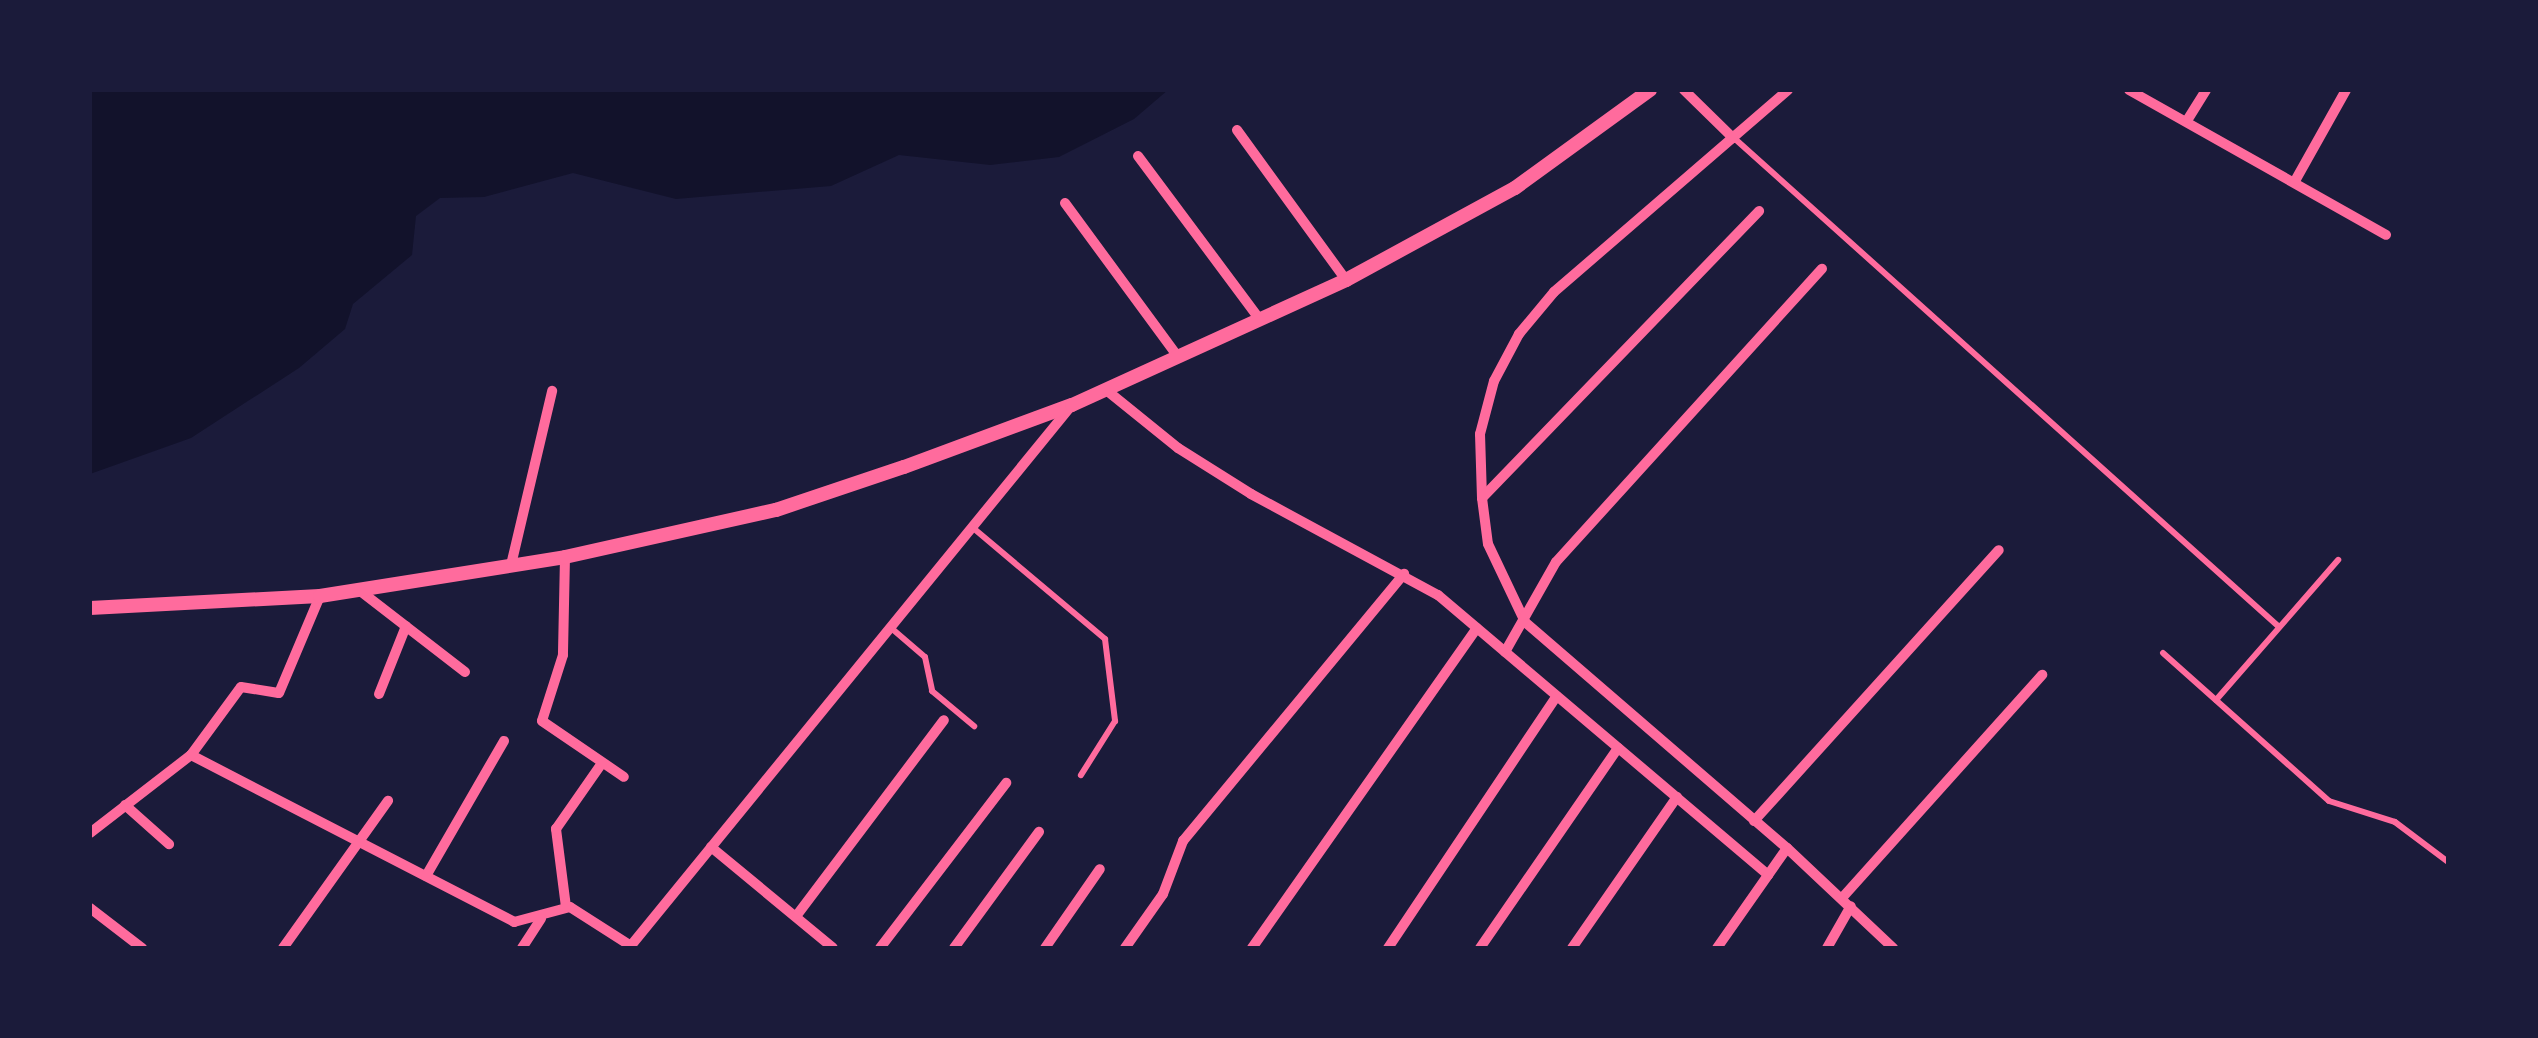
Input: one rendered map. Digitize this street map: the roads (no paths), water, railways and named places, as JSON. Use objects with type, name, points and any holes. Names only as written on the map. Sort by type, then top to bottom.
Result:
[{"type":"street","points":[[90,608],[320,596],[566,556],[776,510],[1072,405],[1174,353],[1346,280],[1514,188],[1650,90]]},
{"type":"street","points":[[1684,90],[1733,138]]},
{"type":"street","points":[[1788,90],[1554,292],[1519,334],[1494,381],[1480,434],[1482,498],[1488,544],[1525,622],[1787,848],[1893,948]]},
{"type":"street","points":[[2129,90],[2386,235]]},
{"type":"street","points":[[2188,120],[2206,90]]},
{"type":"street","points":[[2295,181],[2346,90]]},
{"type":"street","points":[[1237,130],[1346,280]]},
{"type":"street","points":[[1138,156],[1258,317]]},
{"type":"street","points":[[1065,204],[1174,353]]},
{"type":"street","points":[[1482,498],[1759,211]]},
{"type":"street","points":[[1505,652],[1556,562],[1822,269]]},
{"type":"street","points":[[1104,388],[1178,448],[1251,494],[1404,574],[1477,628],[1768,875]]},
{"type":"street","points":[[511,566],[552,391]]},
{"type":"street","points":[[602,763],[556,829],[566,906],[630,947],[1072,405]]},
{"type":"street","points":[[1754,821],[1999,550]]},
{"type":"street","points":[[566,556],[564,655],[542,721],[624,777]]},
{"type":"street","points":[[1125,948],[1163,894],[1182,842],[1404,574]]},
{"type":"street","points":[[358,590],[465,672]]},
{"type":"street","points":[[90,832],[191,755],[240,687],[280,694],[320,596]]},
{"type":"street","points":[[379,694],[406,626]]},
{"type":"street","points":[[1252,948],[1477,628]]},
{"type":"street","points":[[1842,898],[2042,675]]},
{"type":"street","points":[[1388,948],[1557,696]]},
{"type":"street","points":[[797,915],[944,720]]},
{"type":"street","points":[[426,876],[504,741]]},
{"type":"street","points":[[1480,948],[1618,748]]},
{"type":"street","points":[[191,755],[514,922],[541,918],[566,906]]},
{"type":"street","points":[[880,948],[1006,783]]},
{"type":"street","points":[[1572,948],[1677,797]]},
{"type":"street","points":[[303,948],[287,943],[388,801]]},
{"type":"street","points":[[125,805],[169,844]]},
{"type":"street","points":[[954,948],[1038,832]]},
{"type":"street","points":[[712,846],[834,948]]},
{"type":"street","points":[[1717,948],[1787,848]]},
{"type":"street","points":[[1045,948],[1100,869]]},
{"type":"street","points":[[1827,948],[1852,906]]},
{"type":"street","points":[[90,908],[142,948]]},
{"type":"street","points":[[522,948],[541,918]]},
{"type":"lane","points":[[1733,138],[2279,627]]},
{"type":"lane","points":[[972,526],[1105,639],[1114,720],[1081,775]]},
{"type":"lane","points":[[2216,700],[2338,560]]},
{"type":"lane","points":[[890,627],[925,658],[932,691],[974,726]]},
{"type":"lane","points":[[2163,653],[2329,802],[2395,822],[2448,862]]}]
